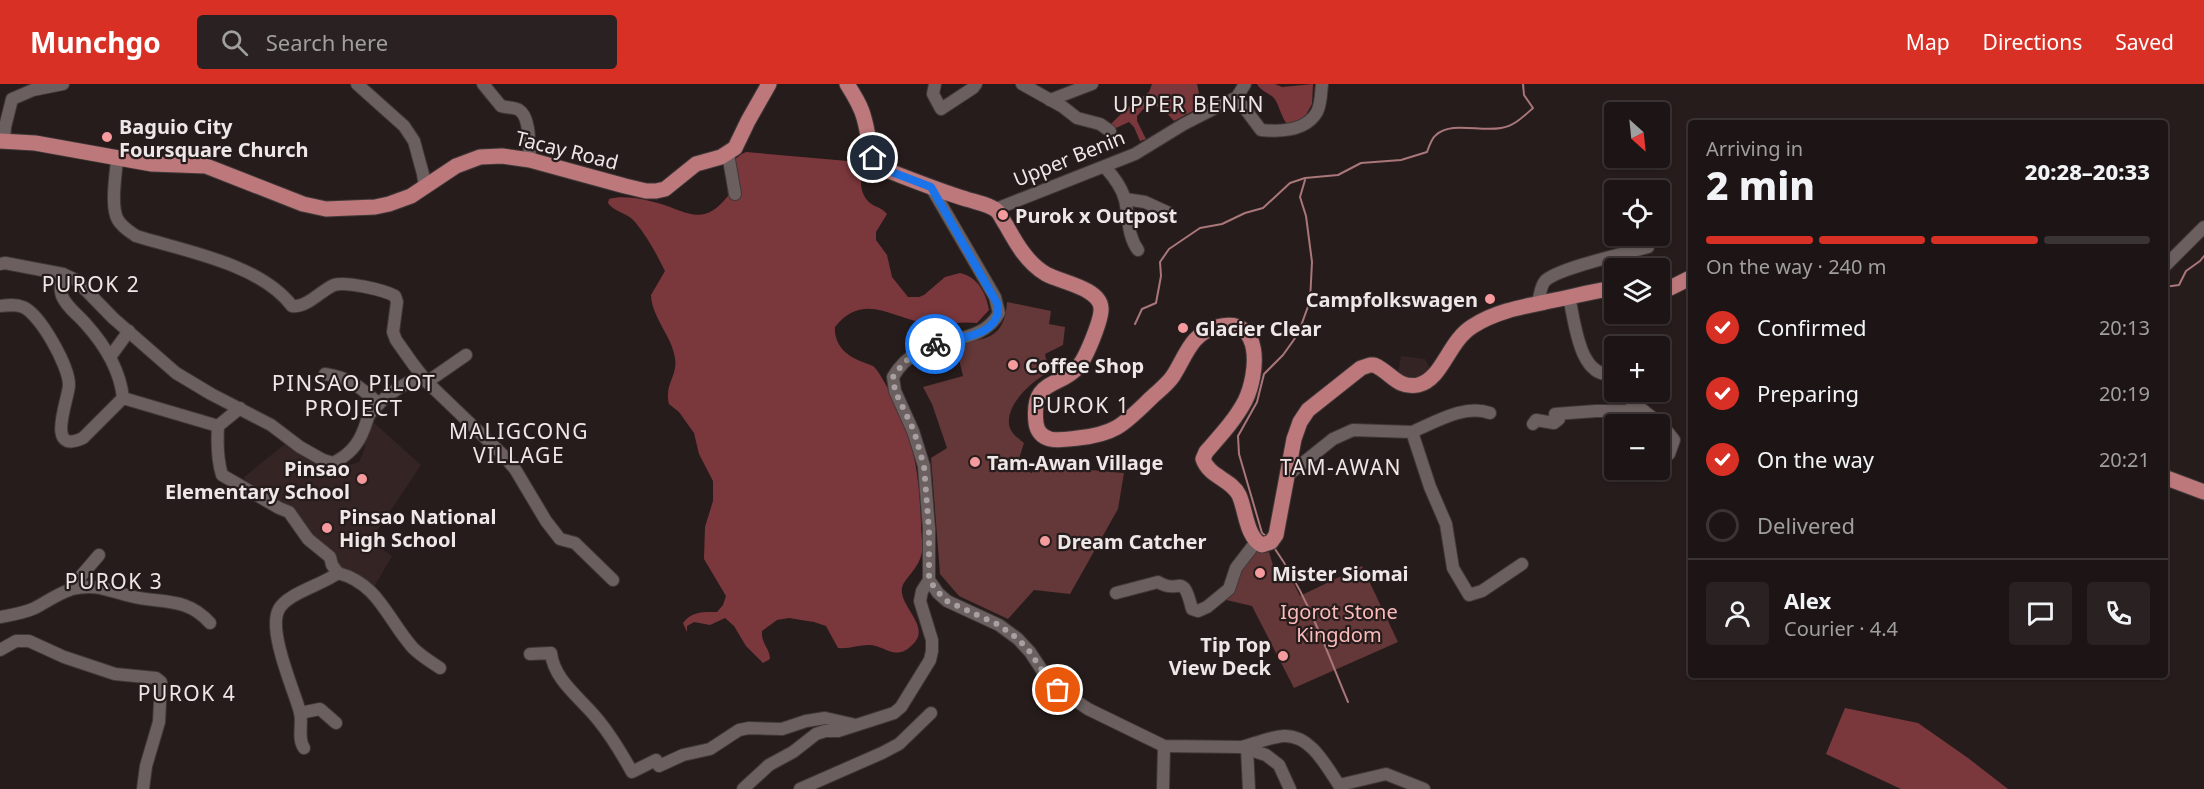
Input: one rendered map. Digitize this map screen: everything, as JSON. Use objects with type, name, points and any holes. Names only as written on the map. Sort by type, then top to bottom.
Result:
[{"type":"main road","points":[[728,154],[735,148],[769,84]]},
{"type":"main road","points":[[847,84],[862,112],[873,158],[889,171],[996,210],[1013,238],[1033,264],[1047,274],[1088,291],[1101,303],[1100,322],[1080,364],[1069,374],[1047,386],[1040,396],[1036,409],[1036,424],[1045,437],[1067,439],[1092,437],[1113,431],[1127,422],[1168,382],[1190,345],[1201,333],[1219,326],[1231,325],[1240,327],[1248,334],[1254,350],[1248,393],[1237,414],[1206,452],[1203,459],[1211,471],[1236,490],[1256,542],[1262,545],[1268,544],[1276,535],[1294,438],[1304,415],[1313,405],[1361,368],[1370,364],[1374,365],[1398,383],[1407,386],[1420,384],[1437,373],[1453,344],[1472,326],[1507,310],[1604,290]]},
{"type":"main road","name":"Tacay Road","points":[[2,141],[35,143],[152,164],[206,166],[303,204],[326,208],[375,207],[389,204],[425,188],[456,166],[480,156],[530,160],[625,186],[657,191],[665,189],[696,164],[728,154]]},
{"type":"main road","points":[[1670,288],[1688,279]]},
{"type":"main road","points":[[2168,478],[2204,492]]},
{"type":"street","points":[[2,141],[12,99],[33,90],[63,84]]},
{"type":"street","points":[[357,84],[396,119],[414,141],[425,188]]},
{"type":"street","points":[[483,84],[501,106],[516,108],[523,113],[528,127],[530,160]]},
{"type":"street","points":[[935,84],[933,94],[941,109],[976,84]]},
{"type":"street","points":[[1022,84],[1077,118],[1100,124],[1110,131]]},
{"type":"street","points":[[1050,100],[1092,84]]},
{"type":"street","name":"Upper Benin","points":[[996,210],[1135,154],[1184,124],[1237,97],[1245,84]]},
{"type":"street","points":[[1230,101],[1244,106],[1261,130],[1297,129],[1318,111],[1322,84]]},
{"type":"street","points":[[728,154],[735,194]]},
{"type":"street","points":[[117,159],[116,218],[123,227],[136,236],[237,268],[278,290],[292,306],[299,307],[335,285],[345,283],[395,296],[397,302],[393,332],[396,340],[424,379],[515,469],[546,521],[560,539],[575,543],[613,580]]},
{"type":"street","points":[[1105,167],[1125,199],[1130,234],[1138,250]]},
{"type":"street","points":[[743,789],[769,765],[793,752],[816,734],[825,731],[838,732],[894,713],[901,707],[930,660],[932,640],[920,601],[922,591],[929,580],[929,530],[924,466],[914,431],[895,391],[893,377],[904,362],[915,354],[935,344],[982,331],[995,321],[999,312],[995,297],[931,187]]},
{"type":"street","points":[[1125,199],[1145,202],[1169,213]]},
{"type":"street","points":[[2168,263],[2204,227]]},
{"type":"street","points":[[1538,303],[1541,287],[1550,278],[1597,261],[1648,248]]},
{"type":"street","points":[[0,264],[63,274],[75,280],[176,373],[210,394],[270,425],[300,447],[333,463],[354,448],[368,417],[397,387],[424,379],[466,355]]},
{"type":"street","points":[[63,274],[61,295],[69,308],[95,335],[110,357],[118,376],[123,398]]},
{"type":"street","points":[[1569,297],[1585,359],[1598,372],[1604,374]]},
{"type":"street","points":[[0,306],[12,304],[30,311],[37,317],[61,358],[69,384],[60,427],[66,440],[76,441],[83,438],[123,398]]},
{"type":"street","points":[[110,357],[129,331]]},
{"type":"street","points":[[326,374],[342,376],[356,383],[379,404]]},
{"type":"street","points":[[123,398],[218,426]]},
{"type":"street","points":[[1632,402],[1648,414]]},
{"type":"street","points":[[240,408],[218,426],[217,445],[222,475],[289,512],[308,539],[330,557],[332,566],[338,573],[353,577],[375,595],[413,648],[440,668]]},
{"type":"street","points":[[1288,475],[1333,440],[1353,430],[1412,432],[1466,410],[1479,409],[1490,413]]},
{"type":"street","points":[[1533,424],[1536,420],[1554,423],[1559,419],[1555,414],[1644,411]]},
{"type":"street","points":[[1412,432],[1430,487],[1446,524],[1453,568],[1469,594],[1482,591],[1522,564]]},
{"type":"street","points":[[1670,435],[1674,440],[1670,451]]},
{"type":"street","points":[[1116,593],[1158,582],[1164,587],[1182,585],[1186,588],[1192,609],[1203,609],[1217,601],[1229,589],[1236,568],[1256,542]]},
{"type":"street","points":[[0,617],[33,609],[69,590],[99,555]]},
{"type":"street","points":[[304,748],[301,744],[300,713],[277,638],[275,622],[279,610],[292,597],[329,580],[338,573]]},
{"type":"street","points":[[929,580],[947,601],[999,625],[1018,639],[1030,652],[1051,684],[1058,690],[1095,713],[1164,746],[1244,748],[1287,736],[1306,743],[1315,750],[1339,784],[1386,774],[1424,789]]},
{"type":"street","points":[[69,590],[98,587],[129,596],[169,600],[202,614],[210,623]]},
{"type":"street","points":[[0,650],[21,640],[29,641],[64,657],[115,674],[156,678],[161,682],[159,722],[146,766],[143,789]]},
{"type":"street","points":[[530,654],[551,653],[558,675],[598,720],[632,772],[656,760],[660,766],[683,755],[710,749],[740,730],[749,728],[782,729],[806,721],[825,718],[857,725]]},
{"type":"street","points":[[300,713],[320,709],[336,723]]},
{"type":"street","points":[[800,789],[817,785],[899,744],[931,713]]},
{"type":"street","points":[[1163,789],[1164,746]]},
{"type":"street","points":[[1244,748],[1249,789]]},
{"type":"street","points":[[1244,748],[1273,759],[1279,765],[1290,789]]},
{"type":"shaded area","points":[[1152,84],[1197,84],[1200,98],[1206,104],[1174,121],[1163,109],[1149,103],[1137,116],[1137,121],[1146,139],[1140,141],[1134,127],[1129,122],[1116,128],[1111,124],[1127,108],[1149,92]]},
{"type":"shaded area","points":[[1257,84],[1275,84],[1282,87],[1313,84],[1312,104],[1303,120],[1287,124],[1273,97]]},
{"type":"shaded area","points":[[746,152],[859,162],[864,195],[869,202],[887,214],[876,232],[876,240],[887,255],[892,277],[908,297],[924,295],[945,277],[960,273],[972,278],[986,298],[989,310],[977,323],[930,324],[880,310],[868,309],[857,310],[846,316],[835,327],[836,339],[845,352],[873,366],[880,375],[902,417],[914,456],[920,497],[922,552],[918,563],[902,588],[902,595],[916,622],[918,636],[915,642],[902,652],[891,652],[869,645],[838,648],[826,626],[789,618],[777,620],[762,631],[770,659],[763,663],[746,646],[734,626],[725,618],[710,625],[694,622],[687,626],[687,632],[683,623],[694,614],[717,612],[726,596],[704,559],[705,527],[713,501],[713,481],[699,454],[694,433],[679,412],[669,404],[668,391],[675,370],[675,358],[655,311],[651,295],[665,271],[648,239],[635,222],[608,203],[609,199],[631,198],[695,215],[708,213],[728,196],[728,176],[731,165]]},
{"type":"shaded area","points":[[1401,356],[1425,359],[1431,370],[1418,380],[1405,378],[1398,373]]},
{"type":"shaded area","points":[[373,422],[421,465],[370,541],[392,556],[371,592],[339,572],[335,563],[296,515],[243,478],[285,444],[336,469],[359,462],[364,451],[366,433]]},
{"type":"shaded area","points":[[1845,708],[1918,723],[2008,789],[1901,789],[1826,754]]},
{"type":"green space","name":"Tam-Awan Village","points":[[1007,302],[1051,311],[1049,324],[1065,327],[1063,345],[1045,354],[1049,372],[1028,387],[1016,401],[1009,416],[1011,430],[1024,443],[1016,468],[1032,473],[1036,465],[1124,473],[1118,509],[1070,594],[1034,590],[1008,619],[959,596],[940,574],[931,458],[947,448],[932,404],[923,387],[963,376],[955,343],[976,341],[998,330],[1002,324]]},
{"type":"green space","name":"Igorot Stone Kingdom","points":[[1254,550],[1269,552],[1275,572],[1286,568],[1300,596],[1362,566],[1398,642],[1294,688],[1252,606],[1222,599]]},
{"type":"waterway","points":[[1135,324],[1142,309],[1156,303],[1161,276],[1160,262],[1169,249],[1200,228],[1222,224],[1245,213],[1263,208],[1290,183],[1305,178],[1338,175],[1361,163],[1401,160],[1427,152],[1433,138],[1442,131],[1458,128],[1493,129],[1510,125],[1533,108],[1524,95],[1523,84]]},
{"type":"waterway","points":[[1266,536],[1262,533],[1239,454],[1238,436],[1257,402],[1264,374],[1283,355],[1298,334],[1310,301],[1312,262],[1306,216],[1300,197],[1305,180]]},
{"type":"waterway","points":[[2168,286],[2179,285],[2186,271],[2204,256]]},
{"type":"waterway","points":[[1275,549],[1307,604],[1348,702]]},
{"type":"way so far","points":[[935,344],[904,362],[893,377],[895,391],[914,431],[924,466],[929,530],[929,580],[947,601],[993,621],[1018,639],[1030,652],[1051,684],[1058,690]]},
{"type":"place","name":"Baguio City Foursquare Church","points":[[107,137]]},
{"type":"place","name":"Purok x Outpost","points":[[1003,215]]},
{"type":"place","name":"Campfolkswagen","points":[[1490,299]]},
{"type":"place","name":"Glacier Clear","points":[[1183,328]]},
{"type":"place","name":"Coffee Shop","points":[[1013,365]]},
{"type":"place","name":"Tam-Awan Village","points":[[975,462]]},
{"type":"place","name":"Pinsao Elementary School","points":[[362,479]]},
{"type":"place","name":"Pinsao National High School","points":[[327,528]]},
{"type":"place","name":"Dream Catcher","points":[[1045,541]]},
{"type":"place","name":"Mister Siomai","points":[[1260,573]]},
{"type":"place","name":"Tip Top View Deck","points":[[1283,656]]},
{"type":"district","name":"UPPER BENIN","points":[[1189,104]]},
{"type":"district","name":"PUROK 2","points":[[91,284]]},
{"type":"district","name":"PINSAO PILOT PROJECT","points":[[354,394]]},
{"type":"district","name":"PUROK 1","points":[[1081,405]]},
{"type":"district","name":"MALIGCONG VILLAGE","points":[[519,443]]},
{"type":"district","name":"TAM-AWAN","points":[[1341,467]]},
{"type":"district","name":"PUROK 3","points":[[114,581]]},
{"type":"district","name":"PUROK 4","points":[[187,693]]},
{"type":"route","points":[[873,158],[889,171],[931,187],[998,305],[999,312],[989,327],[972,335],[935,344]]}]
